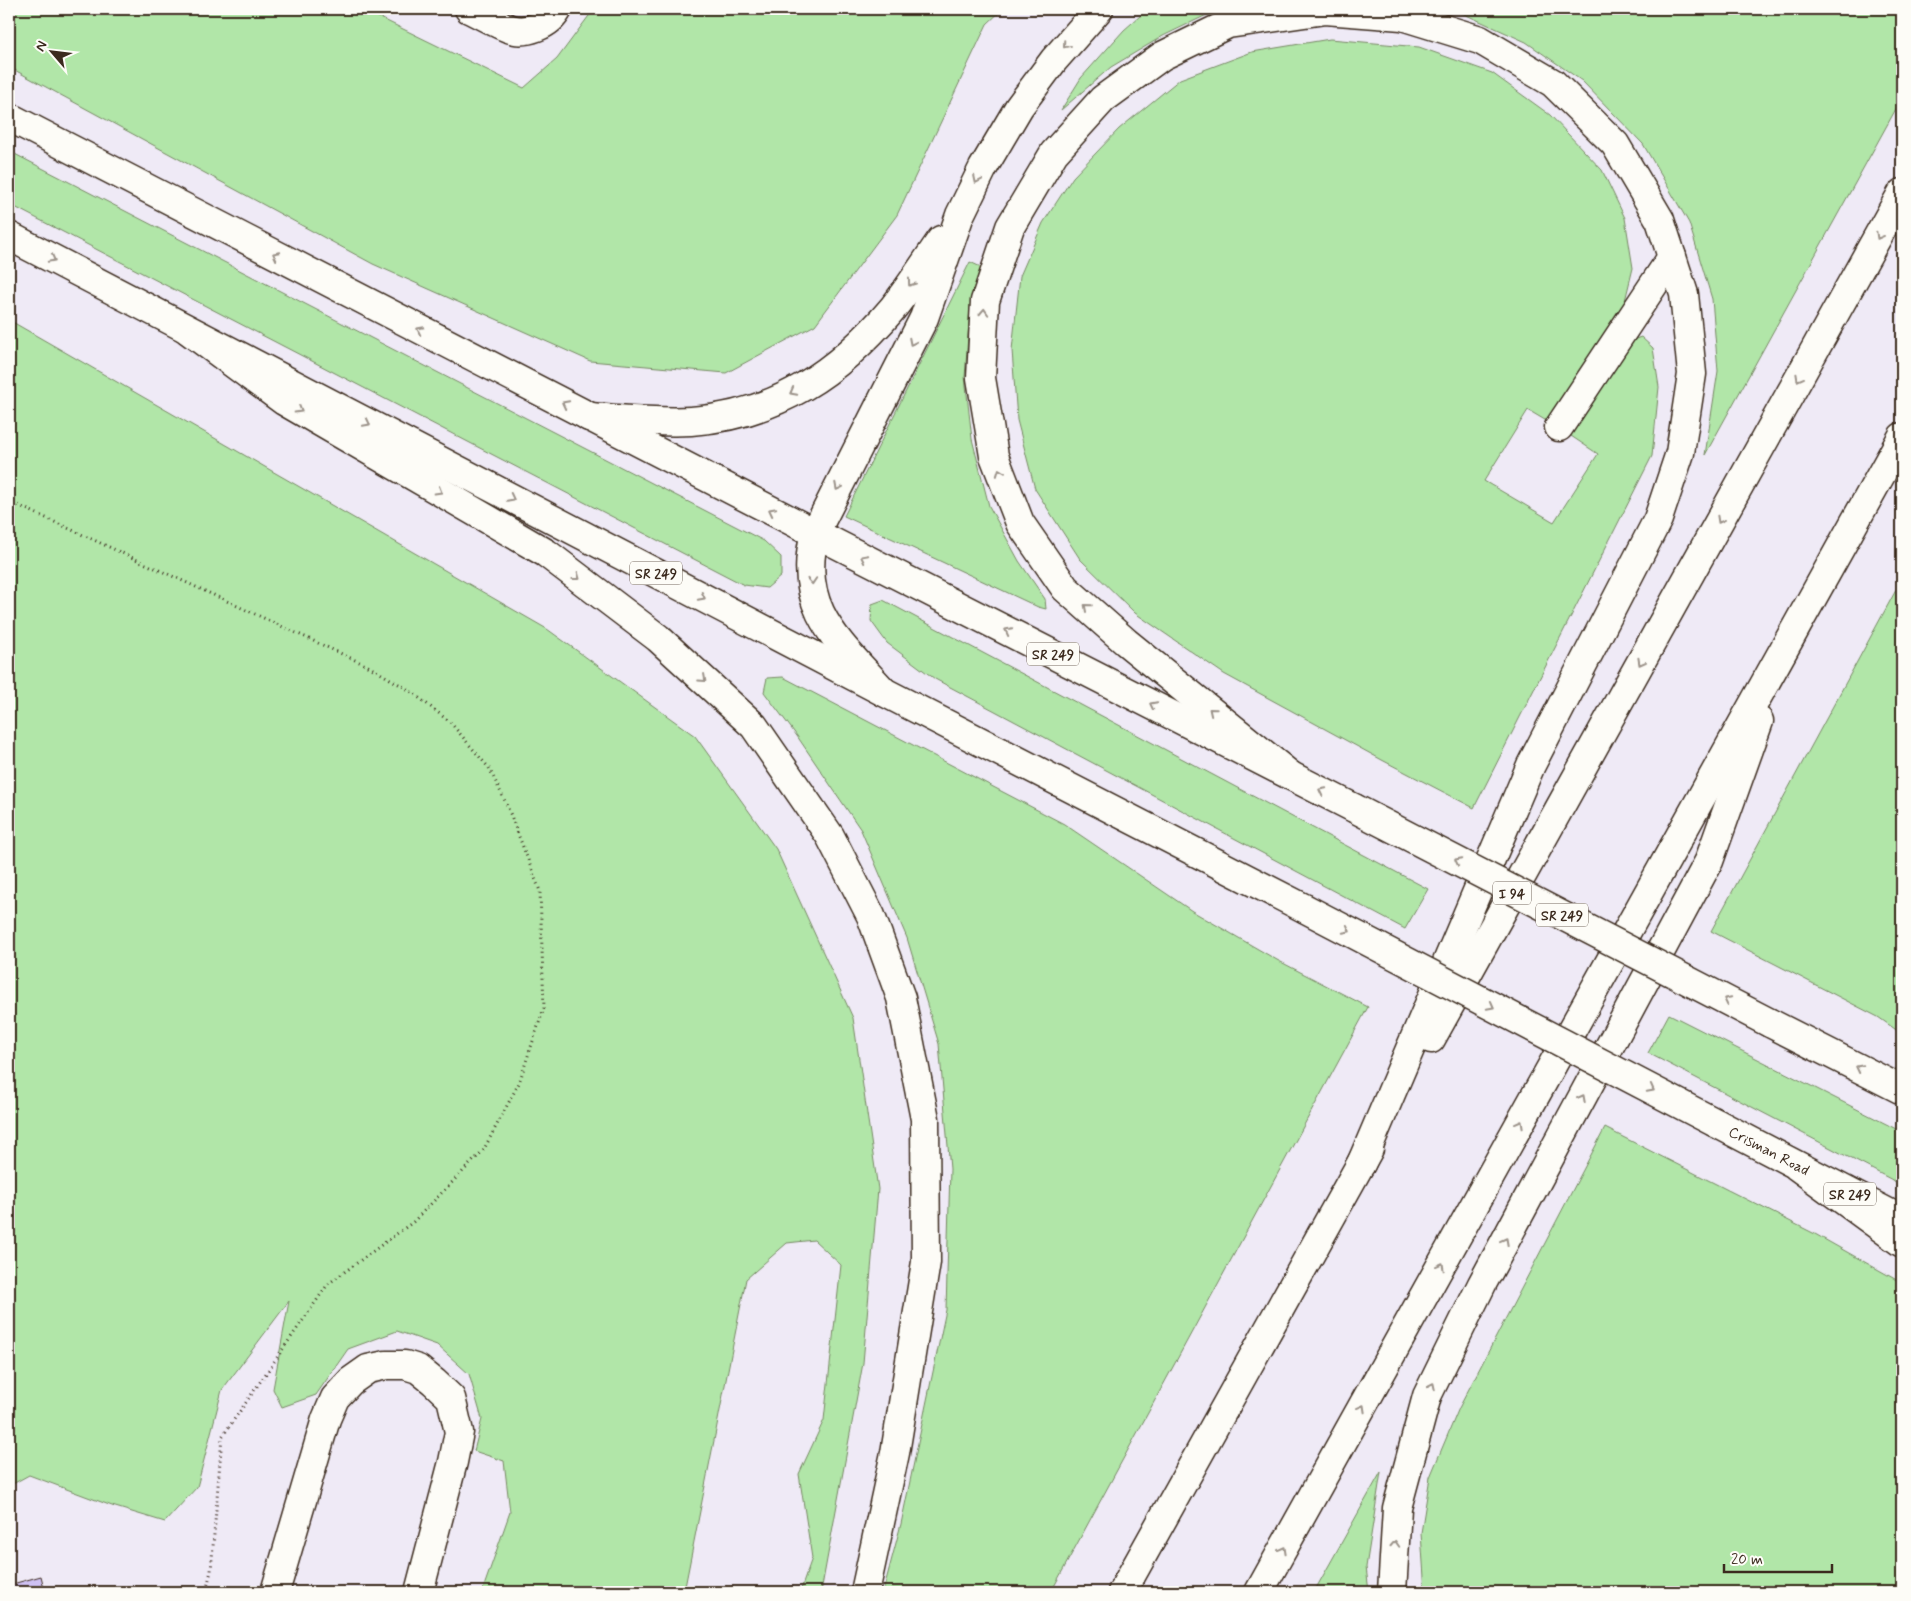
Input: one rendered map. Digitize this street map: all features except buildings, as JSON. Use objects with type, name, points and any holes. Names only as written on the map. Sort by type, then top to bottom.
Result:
[{"type":"main road","points":[[469,9],[510,29],[537,28],[556,14],[558,9]]},
{"type":"main road","points":[[884,692],[834,636],[824,622],[811,586],[812,545],[815,533],[924,318],[960,215],[983,168],[1019,107],[1054,60],[1099,9]]},
{"type":"main road","points":[[1290,774],[1126,642],[1064,588],[1020,523],[994,456],[981,378],[985,301],[1010,227],[1054,153],[1102,99],[1162,56],[1228,24],[1325,10],[1402,16],[1480,40],[1553,83],[1615,144],[1660,220],[1684,294],[1692,374],[1680,453],[1658,520],[1531,765],[1361,1164]]},
{"type":"main road","name":"SR 249","points":[[9,117],[589,417],[1290,774],[1902,1090]]},
{"type":"main road","name":"I 94","points":[[1122,1592],[1902,193]]},
{"type":"main road","points":[[589,417],[690,421],[720,418],[771,404],[795,392],[846,358],[869,335],[894,307],[960,215]]},
{"type":"main road","name":"SR 249","points":[[9,236],[884,692]]},
{"type":"main road","points":[[1559,427],[1672,258]]},
{"type":"main road","points":[[188,330],[284,401],[546,553],[658,638],[754,726],[830,836],[871,916],[901,998],[925,1119],[926,1262],[895,1453],[865,1592]]},
{"type":"main road","points":[[1259,1592],[1902,437]]},
{"type":"main road","points":[[1392,1592],[1397,1508],[1427,1396],[1482,1284],[1709,861],[1784,649]]},
{"type":"main road","name":"Crisman Road","points":[[884,692],[1304,908],[1902,1220]]},
{"type":"main road","points":[[1798,1167],[1902,1243]]},
{"type":"main road","points":[[275,1592],[326,1419],[335,1398],[351,1381],[368,1369],[386,1365],[405,1365],[418,1369],[451,1398],[459,1432],[453,1462],[418,1592]]},
{"type":"path","points":[[9,501],[368,666],[409,690],[450,722],[488,768],[506,803],[540,891],[544,1008],[519,1083],[483,1151],[413,1222],[328,1284],[222,1438],[211,1571],[206,1592]]},
{"type":"green space","points":[[9,9],[362,9],[524,88],[557,59],[594,9],[1003,9],[987,24],[897,215],[815,325],[726,373],[590,361],[373,264],[9,67]]},
{"type":"green space","points":[[1148,9],[1219,9],[1163,36],[1111,67],[1061,110],[1081,78],[1124,30]]},
{"type":"green space","points":[[1453,9],[1902,9],[1902,98],[1705,455],[1718,371],[1712,299],[1689,223],[1643,144],[1582,81],[1526,42]]},
{"type":"green space","points":[[1330,39],[1419,47],[1492,73],[1550,115],[1602,170],[1625,218],[1633,268],[1622,313],[1555,426],[1528,410],[1484,481],[1554,522],[1598,454],[1568,434],[1627,342],[1641,337],[1653,348],[1659,387],[1652,456],[1474,808],[1224,674],[1135,613],[1080,559],[1035,489],[1017,420],[1012,350],[1020,276],[1043,223],[1073,177],[1119,129],[1180,79],[1252,52]]},
{"type":"green space","points":[[9,151],[764,541],[781,557],[781,576],[767,588],[744,585],[9,204]]},
{"type":"green space","points":[[970,262],[983,268],[970,308],[965,377],[972,439],[989,506],[1019,561],[1045,599],[1046,609],[1038,607],[844,516]]},
{"type":"green space","points":[[9,320],[547,629],[695,736],[776,849],[853,1018],[878,1189],[863,1363],[821,1592],[800,1592],[812,1558],[799,1474],[824,1420],[841,1265],[814,1240],[787,1243],[746,1279],[684,1592],[482,1592],[510,1512],[504,1461],[474,1451],[482,1419],[469,1374],[437,1345],[397,1331],[348,1349],[316,1395],[282,1407],[273,1389],[289,1301],[222,1390],[197,1487],[165,1522],[112,1506],[29,1475],[9,1486]]},
{"type":"green space","points":[[1902,579],[1902,1034],[1878,1017],[1711,931]]},
{"type":"green space","points":[[883,600],[1428,889],[1405,929],[935,679],[887,643],[871,621],[872,604]]},
{"type":"green space","points":[[783,677],[1064,824],[1192,911],[1277,960],[1368,1007],[1051,1592],[883,1592],[901,1524],[946,1310],[950,1169],[939,1044],[907,938],[861,830],[797,736],[764,692],[767,678]]},
{"type":"green space","points":[[1669,1014],[1902,1132],[1902,1185],[1648,1053]]},
{"type":"green space","points":[[1605,1128],[1815,1234],[1902,1283],[1902,1592],[1425,1592],[1421,1533],[1430,1477],[1459,1408]]},
{"type":"green space","points":[[1381,1472],[1366,1567],[1369,1592],[1314,1592]]}]
